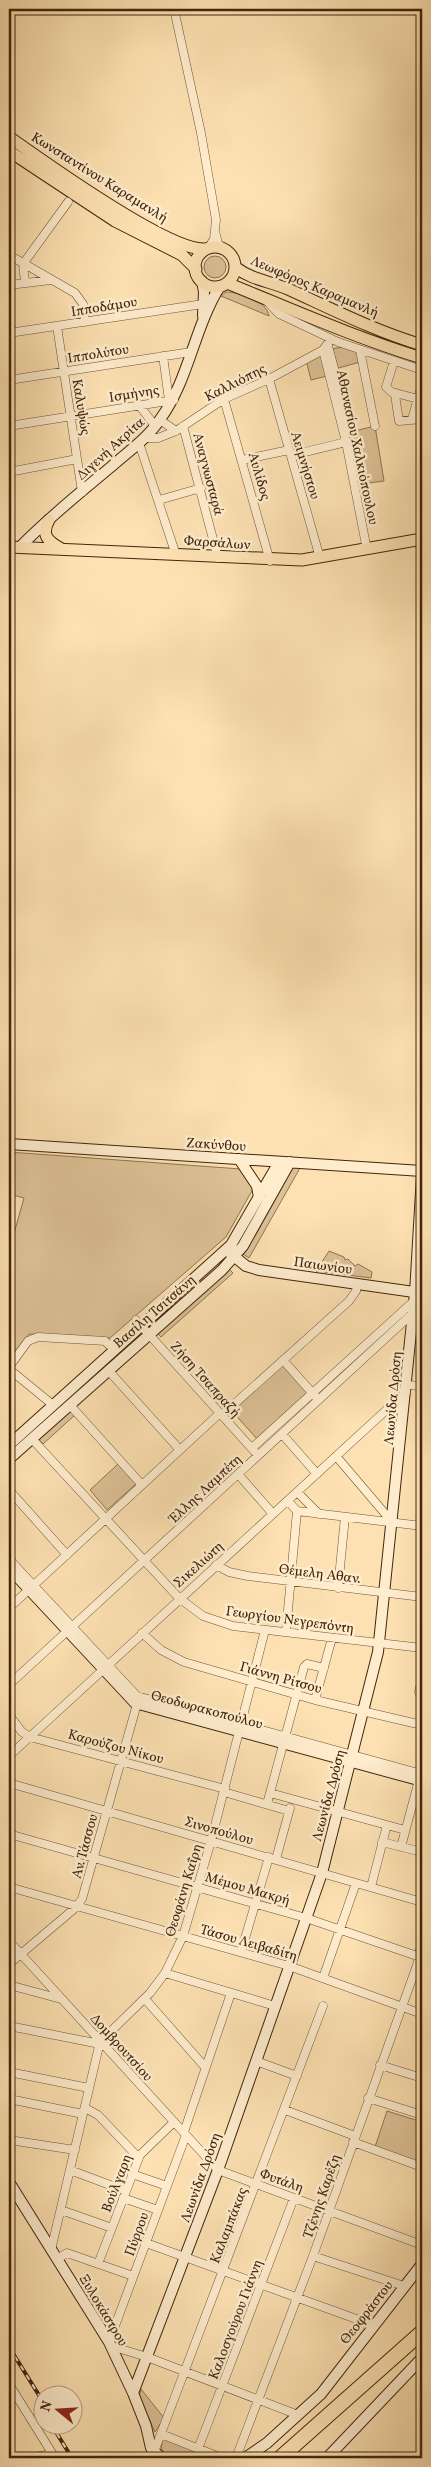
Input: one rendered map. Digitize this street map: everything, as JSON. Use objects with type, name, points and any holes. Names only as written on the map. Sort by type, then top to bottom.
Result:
[{"type":"highway","points":[[280,2458],[422,2332]]},
{"type":"main road","name":"Κωνσταντίνου Καραμανλή","points":[[9,137],[78,184],[143,224],[187,246],[207,248]]},
{"type":"main road","name":"Κωνσταντίνου Καραμανλή","points":[[9,151],[114,220],[182,255],[196,269]]},
{"type":"main road","points":[[224,285],[234,276],[236,267],[232,256],[224,249],[207,248],[198,255],[196,269],[202,281],[210,286],[224,285],[263,297],[306,316],[422,358]]},
{"type":"main road","name":"Λεωφόρος Καραμανλή","points":[[236,267],[254,279],[286,288],[360,323],[419,343]]},
{"type":"main road","points":[[49,520],[44,531],[46,538],[61,549]]},
{"type":"main road","name":"Φαρσάλων","points":[[15,547],[270,560],[320,558],[422,538]]},
{"type":"street","points":[[174,9],[201,134],[216,220],[214,239],[207,248]]},
{"type":"street","points":[[25,282],[23,264],[68,202]]},
{"type":"street","points":[[215,231],[218,243],[224,249]]},
{"type":"street","points":[[9,255],[78,296],[83,304],[85,322]]},
{"type":"street","points":[[9,285],[51,280]]},
{"type":"street","name":"Διγενή Ακρίτα","points":[[202,281],[202,322]]},
{"type":"street","name":"Διγενή Ακρίτα","points":[[15,547],[142,441],[158,423],[171,400],[202,322],[224,285]]},
{"type":"street","points":[[263,297],[276,312],[328,345],[360,350],[422,370]]},
{"type":"street","name":"Ιπποδάμου","points":[[9,333],[203,304]]},
{"type":"street","name":"Καλυψώς","points":[[58,326],[82,492]]},
{"type":"street","name":"Καλλιόπης","points":[[142,441],[158,438],[176,431],[224,399],[268,379],[328,345]]},
{"type":"street","name":"Αθανασίου Χαλκιόπουλου","points":[[328,345],[367,550]]},
{"type":"street","points":[[360,350],[375,426]]},
{"type":"street","name":"Ιππολύτου","points":[[9,380],[191,352]]},
{"type":"street","points":[[163,356],[171,400]]},
{"type":"street","points":[[394,361],[386,387],[392,392],[418,399]]},
{"type":"street","name":"Αειμνήστου","points":[[268,379],[320,558]]},
{"type":"street","points":[[412,419],[422,385]]},
{"type":"street","points":[[392,392],[399,421],[422,419]]},
{"type":"street","name":"Αυλίδος","points":[[224,399],[270,560]]},
{"type":"street","name":"Ισμήνης","points":[[9,426],[171,400]]},
{"type":"street","points":[[139,405],[158,423],[176,431]]},
{"type":"street","name":"Αναγνωσταρά","points":[[184,426],[218,558]]},
{"type":"street","points":[[242,460],[290,453],[345,439]]},
{"type":"street","points":[[142,441],[176,555]]},
{"type":"street","points":[[9,472],[77,459]]},
{"type":"street","points":[[159,500],[201,488]]},
{"type":"street","name":"Ζακύνθου","points":[[9,1144],[290,1162],[422,1173]]},
{"type":"street","points":[[239,1159],[257,1186],[259,1198]]},
{"type":"street","name":"Βασίλη Τσιτσάνη","points":[[231,1253],[236,1239],[279,1162]]},
{"type":"street","name":"Βασίλη Τσιτσάνη","points":[[9,1445],[142,1327],[231,1253],[243,1246],[290,1162]]},
{"type":"street","name":"Λεωνίδα Δρόση","points":[[133,2393],[218,2170],[322,1873],[380,1644],[413,1313],[417,1295],[422,1173]]},
{"type":"street","name":"Παιωνίου","points":[[231,1253],[254,1269],[417,1295]]},
{"type":"street","points":[[9,1608],[180,1450],[349,1301],[356,1292],[357,1284]]},
{"type":"street","points":[[252,1448],[316,1397],[417,1295]]},
{"type":"street","name":"Έλλης Λαμπέτη","points":[[13,1681],[282,1434],[316,1397],[413,1313]]},
{"type":"street","name":"Βασίλη Τσιτσάνη","points":[[9,1459],[108,1370],[142,1327]]},
{"type":"street","name":"Ζήση Τσαπραζή","points":[[142,1327],[258,1455]]},
{"type":"street","points":[[53,1405],[9,1368],[28,1341],[38,1337],[105,1341],[110,1345]]},
{"type":"street","points":[[283,1360],[316,1397]]},
{"type":"street","points":[[108,1370],[180,1450]]},
{"type":"street","points":[[406,1389],[422,1386]]},
{"type":"street","name":"Σικελιώτη","points":[[9,1756],[179,1598],[288,1501],[406,1389]]},
{"type":"street","points":[[70,1405],[142,1485]]},
{"type":"street","points":[[282,1434],[317,1474]]},
{"type":"street","name":"Γεωργίου Νεγρεπόντη","points":[[32,1439],[105,1520],[179,1598],[196,1612],[213,1621],[232,1626],[422,1648]]},
{"type":"street","points":[[336,1456],[393,1523]]},
{"type":"street","points":[[238,1474],[273,1514]]},
{"type":"street","points":[[9,1490],[67,1555]]},
{"type":"street","points":[[297,1492],[319,1514]]},
{"type":"street","points":[[288,1501],[297,1511],[422,1526]]},
{"type":"street","points":[[286,1632],[297,1511]]},
{"type":"street","points":[[338,1588],[344,1517]]},
{"type":"street","points":[[9,1559],[31,1588]]},
{"type":"street","name":"Θέμελη Αθαν.","points":[[216,1565],[236,1574],[422,1597]]},
{"type":"street","name":"Θεοδωρακοπούλου","points":[[9,1568],[70,1629],[137,1704],[421,1775]]},
{"type":"street","name":"Θεοφάνη Καΐρη","points":[[100,2043],[145,1999],[165,1973],[184,1936],[211,1841],[264,1630]]},
{"type":"street","name":"Γιάννη Ρίτσου","points":[[142,1634],[161,1650],[178,1660],[296,1695],[422,1725]]},
{"type":"street","points":[[315,1700],[332,1638]]},
{"type":"street","points":[[267,1804],[305,1665],[324,1668]]},
{"type":"street","points":[[105,1667],[141,1698],[240,1729]]},
{"type":"street","points":[[422,1678],[419,1692],[422,1697]]},
{"type":"street","name":"Αν. Τάσσου","points":[[9,1964],[78,1906],[82,1898],[137,1704]]},
{"type":"street","name":"Καρούζου Νίκου","points":[[9,1716],[22,1732],[30,1737],[121,1760],[289,1811]]},
{"type":"street","points":[[401,1847],[421,1775]]},
{"type":"street","name":"Σινοπούλου","points":[[9,1782],[422,1902]]},
{"type":"street","points":[[270,1793],[406,1830]]},
{"type":"street","points":[[241,1952],[255,1904],[293,1799]]},
{"type":"street","points":[[370,1887],[387,1825]]},
{"type":"street","name":"Μέμου Μακρή","points":[[9,1834],[306,1918],[420,1957]]},
{"type":"street","points":[[382,1842],[422,1852]]},
{"type":"street","points":[[323,1978],[356,1882]]},
{"type":"street","name":"Τάσου Λειβαδίτη","points":[[9,1887],[289,1966],[422,2014]]},
{"type":"street","name":"Τζένης Καρέζη","points":[[236,2458],[257,2398],[330,2211],[368,2098],[420,1957],[422,1940]]},
{"type":"street","name":"Δομβρουτσίου","points":[[9,1941],[100,2043],[218,2170]]},
{"type":"street","points":[[165,1973],[275,2006]]},
{"type":"street","points":[[9,1986],[61,1999]]},
{"type":"street","name":"Πύρρου","points":[[110,2344],[167,2186],[231,1993]]},
{"type":"street","points":[[145,1999],[205,2067]]},
{"type":"street","name":"Καλαμπάκας","points":[[155,2456],[161,2434],[285,2110],[322,2006]]},
{"type":"street","points":[[9,2026],[100,2043],[61,2210],[54,2255],[67,2254],[133,2276]]},
{"type":"street","points":[[256,2061],[297,2076]]},
{"type":"street","points":[[380,2065],[422,2078]]},
{"type":"street","points":[[9,2072],[89,2088]]},
{"type":"street","points":[[368,2098],[422,2115]]},
{"type":"street","points":[[9,2099],[98,2115],[138,2157]]},
{"type":"street","points":[[285,2110],[354,2139],[422,2164]]},
{"type":"street","name":"Βούλγαρη","points":[[98,2264],[138,2157],[174,2122]]},
{"type":"street","points":[[9,2140],[75,2150]]},
{"type":"street","points":[[70,2170],[158,2210]]},
{"type":"street","name":"Φυτάλη","points":[[218,2170],[422,2245]]},
{"type":"street","points":[[132,2174],[167,2186]]},
{"type":"street","name":"Ξυλοκάστρου","points":[[9,2182],[110,2344],[133,2393],[155,2456]]},
{"type":"street","name":"Καλοσγούρου Γιάννη","points":[[198,2449],[294,2198]]},
{"type":"street","points":[[61,2210],[112,2228]]},
{"type":"street","points":[[146,2244],[373,2325]]},
{"type":"street","points":[[313,2256],[404,2286]]},
{"type":"street","name":"Θεοφράστου","points":[[247,2457],[267,2443],[315,2400],[422,2264]]},
{"type":"street","points":[[110,2344],[293,2413]]},
{"type":"street","points":[[327,2458],[422,2358]]},
{"type":"street","name":"Θεοφράστου","points":[[247,2457],[332,2377]]},
{"type":"street","points":[[9,2384],[11,2394],[54,2456]]},
{"type":"street","points":[[161,2434],[222,2458]]},
{"type":"street","points":[[28,2458],[54,2456]]},
{"type":"shaded area","points":[[215,256],[223,259],[226,267],[223,275],[215,278],[207,275],[204,267],[207,259]]},
{"type":"shaded area","points":[[226,292],[252,298],[263,306],[269,316],[221,296]]},
{"type":"shaded area","points":[[344,347],[358,350],[360,362],[335,369],[330,349]]},
{"type":"shaded area","points":[[326,349],[331,375],[311,380],[306,360]]},
{"type":"shaded area","points":[[375,426],[384,481],[361,484],[350,432]]},
{"type":"shaded area","points":[[9,1152],[241,1169],[253,1189],[226,1237],[110,1338],[29,1334],[9,1359],[9,1251],[24,1198],[9,1194]]},
{"type":"shaded area","points":[[292,1167],[300,1168],[249,1258],[243,1254]]},
{"type":"shaded area","points":[[329,1251],[344,1257],[345,1260],[348,1259],[355,1266],[358,1264],[372,1272],[371,1278],[316,1271]]},
{"type":"shaded area","points":[[228,1268],[233,1273],[161,1337],[156,1332]]},
{"type":"shaded area","points":[[283,1364],[309,1394],[258,1440],[231,1410]]},
{"type":"shaded area","points":[[71,1409],[76,1414],[43,1444],[38,1438]]},
{"type":"shaded area","points":[[118,1464],[136,1484],[107,1510],[90,1490]]},
{"type":"shaded area","points":[[387,2111],[422,2122],[422,2152],[418,2162],[375,2147]]},
{"type":"shaded area","points":[[141,2389],[164,2418],[155,2432],[139,2397]]},
{"type":"shaded area","points":[[163,2438],[217,2458],[171,2458],[161,2449]]},
{"type":"railway","points":[[9,2347],[32,2384]]},
{"type":"railway","points":[[57,2434],[72,2458]]}]
